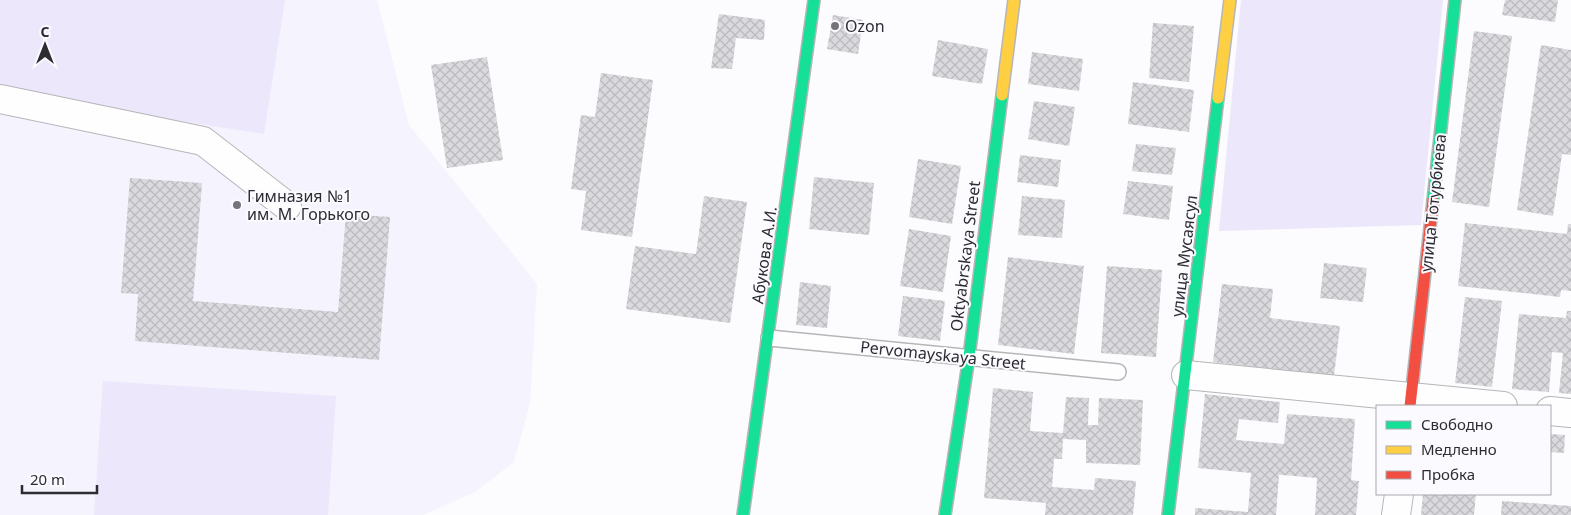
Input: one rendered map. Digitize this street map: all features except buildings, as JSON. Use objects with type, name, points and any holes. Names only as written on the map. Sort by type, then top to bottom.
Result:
[{"type":"street","name":"Абукова А.И.","points":[[743,515],[769,338],[814,0]]},
{"type":"street","name":"Oktyabrskaya Street","points":[[945,515],[969,357],[1014,0]]},
{"type":"street","name":"улица Мусаясул","points":[[1168,515],[1230,0]]},
{"type":"street","name":"улица Тотурбиева","points":[[1410,402],[1456,0]]},
{"type":"street","points":[[0,99],[204,141],[286,206]]},
{"type":"street","points":[[1186,375],[1410,402],[1480,405]]},
{"type":"street","points":[[1551,411],[1571,413]]},
{"type":"street","points":[[1396,515],[1399,495]]},
{"type":"lane","name":"Pervomayskaya Street","points":[[769,338],[1118,372]]},
{"type":"shaded area","name":"Гимназия №1 им. М. Горького","points":[[0,0],[377,0],[409,125],[537,284],[530,403],[514,462],[475,492],[423,515],[0,515]]},
{"type":"shaded area","points":[[0,0],[285,0],[264,134],[0,93]]},
{"type":"shaded area","points":[[1241,0],[1443,0],[1421,225],[1219,231]]},
{"type":"shaded area","points":[[103,381],[336,396],[328,515],[94,515]]},
{"type":"traffic: fast","points":[[743,515],[814,0]]},
{"type":"traffic: fast","points":[[1433,201],[1455,0]]},
{"type":"traffic: fast","points":[[945,515],[969,357],[1002,95]]},
{"type":"traffic: fast","points":[[1168,515],[1218,98]]},
{"type":"traffic: slow","points":[[1002,95],[1014,0]]},
{"type":"traffic: slow","points":[[1218,98],[1230,0]]},
{"type":"traffic: jam","points":[[1410,405],[1433,201]]},
{"type":"place","name":"Ozon","points":[[835,26]]},
{"type":"place","name":"Гимназия №1 им. М. Горького","points":[[237,205]]}]
